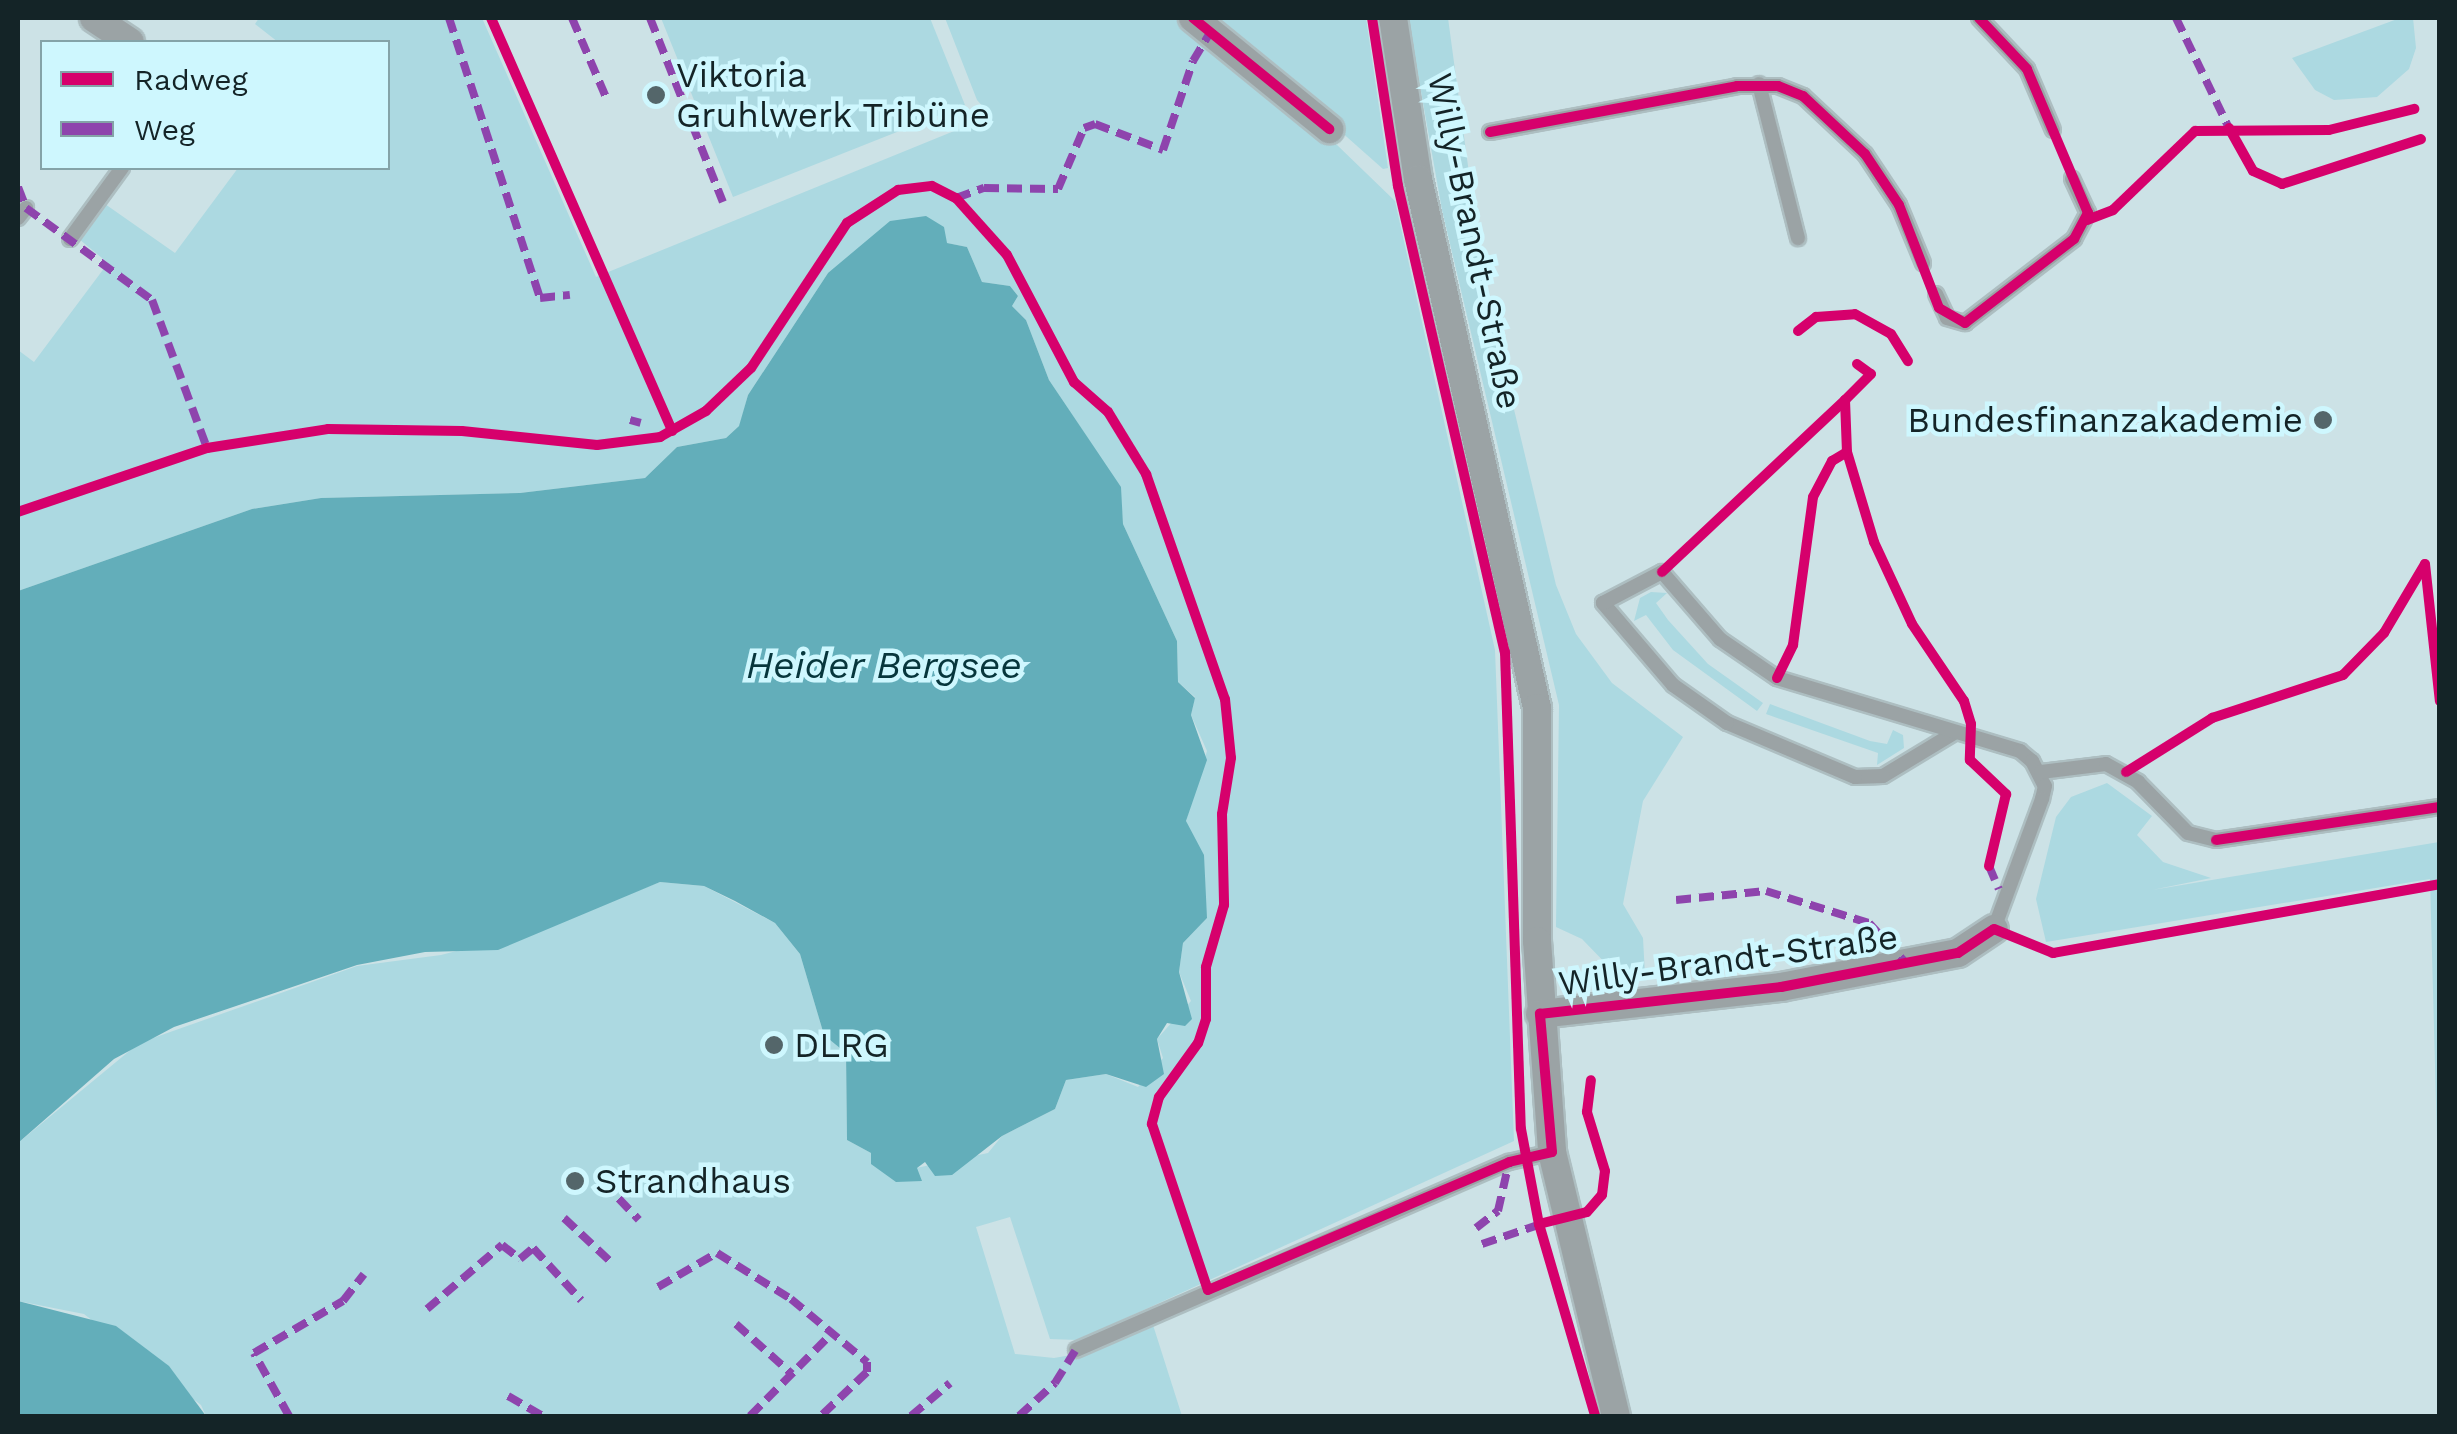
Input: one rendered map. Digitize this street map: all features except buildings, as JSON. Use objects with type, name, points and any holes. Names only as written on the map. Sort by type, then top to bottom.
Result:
[{"type":"street","points":[[94,18],[127,40]]},
{"type":"street","points":[[1193,18],[1330,129]]},
{"type":"street","name":"Willy-Brandt-Straße","points":[[1394,18],[1418,178],[1536,708],[1540,1014],[1552,1152],[1616,1416]]},
{"type":"street","name":"Willy-Brandt-Straße","points":[[1540,1014],[1781,987],[1958,953],[1994,929]]},
{"type":"lane","points":[[1979,18],[2028,69],[2053,130]]},
{"type":"lane","points":[[1490,132],[1758,84],[1803,96],[1840,126],[1899,205],[1923,263]]},
{"type":"lane","points":[[1758,84],[1798,238]]},
{"type":"lane","points":[[70,239],[121,170]]},
{"type":"lane","points":[[1936,294],[1947,318],[1965,323],[2074,239],[2088,213],[2072,178]]},
{"type":"lane","points":[[1954,733],[1883,776],[1855,777],[1714,714],[1673,685],[1603,603],[1662,572],[1720,639],[1778,678],[2020,751],[2040,772],[2042,799],[1994,929]]},
{"type":"lane","points":[[2040,772],[2106,764],[2126,772],[2188,832],[2216,840],[2440,807]]},
{"type":"lane","points":[[1076,1350],[1508,1162],[1552,1152]]},
{"type":"shaded area","points":[[259,18],[482,18],[596,277],[991,116],[977,100],[945,18],[1175,18],[1307,116],[1395,201],[1495,650],[1514,1141],[1078,1340],[1050,1339],[1010,1217],[976,1227],[1015,1354],[1054,1358],[1094,1351],[1153,1325],[1182,1416],[206,1416],[201,1405],[84,1314],[18,1301],[18,1143],[139,1043],[357,966],[441,955],[540,929],[660,882],[704,886],[775,923],[800,954],[824,1035],[846,1052],[847,1140],[871,1153],[871,1164],[916,1168],[988,1153],[1002,1136],[1055,1109],[1066,1080],[1106,1074],[1138,1087],[1163,1058],[1157,1039],[1191,1001],[1179,972],[1183,943],[1207,918],[1186,821],[1207,751],[1191,715],[1195,697],[1178,682],[1177,641],[1123,524],[1120,487],[1049,380],[1026,320],[1012,306],[1018,296],[1010,286],[982,282],[967,247],[947,243],[828,273],[748,395],[740,425],[726,438],[677,447],[645,478],[520,493],[321,498],[252,509],[18,591],[18,350],[34,362],[108,263],[79,239],[105,204],[175,253],[237,170],[390,170],[390,40],[275,40],[255,24]]},
{"type":"shaded area","points":[[661,18],[930,18],[965,105],[733,197]]},
{"type":"shaded area","points":[[1213,18],[1366,18],[1388,168],[1383,169]]},
{"type":"shaded area","points":[[1408,18],[1448,18],[1484,284],[1556,585],[1576,634],[1612,683],[1683,737],[1643,801],[1623,904],[1643,938],[1645,975],[1615,973],[1582,939],[1556,927],[1559,705],[1442,210]]},
{"type":"shaded area","points":[[2400,18],[2413,18],[2416,48],[2409,69],[2377,97],[2334,100],[2315,90],[2292,58]]},
{"type":"shaded area","points":[[1651,592],[1667,593],[1656,603],[1668,620],[1708,664],[1763,703],[1757,711],[1673,650],[1646,615],[1634,621],[1640,598]]},
{"type":"shaded area","points":[[1770,704],[1870,741],[1887,744],[1893,730],[1903,735],[1904,748],[1877,765],[1878,753],[1766,714]]},
{"type":"shaded area","points":[[2107,783],[2152,816],[2137,835],[2163,862],[2211,878],[2152,890],[2439,842],[2439,1215],[2430,879],[2046,942],[2036,899],[2056,817],[2071,797]]},
{"type":"water","name":"Heider Bergsee","points":[[926,216],[944,227],[947,243],[967,247],[982,282],[1010,286],[1018,296],[1012,306],[1026,320],[1049,380],[1121,487],[1123,524],[1177,641],[1178,682],[1195,698],[1191,715],[1207,760],[1186,821],[1204,855],[1207,918],[1183,943],[1179,972],[1192,1019],[1185,1026],[1167,1023],[1157,1039],[1164,1074],[1146,1087],[1106,1074],[1066,1080],[1055,1109],[1002,1136],[952,1175],[935,1176],[925,1162],[917,1168],[922,1181],[896,1182],[871,1164],[871,1153],[847,1140],[846,1053],[824,1035],[800,954],[775,923],[735,901],[704,886],[660,882],[498,950],[425,952],[357,965],[174,1027],[114,1059],[18,1143],[18,591],[252,509],[321,498],[520,493],[645,478],[677,447],[726,438],[739,426],[748,395],[828,273],[890,221]]},
{"type":"water","points":[[18,1301],[116,1326],[169,1366],[206,1416],[18,1416]]},
{"type":"marked path","points":[[449,18],[540,298],[570,295]]},
{"type":"marked path","points":[[572,18],[608,102]]},
{"type":"marked path","points":[[650,18],[723,202]]},
{"type":"marked path","points":[[2176,18],[2229,128]]},
{"type":"marked path","points":[[956,198],[984,188],[1058,189],[1084,128],[1095,124],[1163,150],[1193,61],[1211,31]]},
{"type":"marked path","points":[[18,187],[26,208],[152,300],[207,448]]},
{"type":"marked path","points":[[630,420],[641,423]]},
{"type":"marked path","points":[[1989,866],[1999,889]]},
{"type":"marked path","points":[[1676,900],[1766,891],[1869,923],[1906,963]]},
{"type":"marked path","points":[[1476,1228],[1498,1211],[1509,1162]]},
{"type":"marked path","points":[[603,1182],[639,1220]]},
{"type":"marked path","points":[[564,1218],[610,1261]]},
{"type":"marked path","points":[[1482,1244],[1544,1223]]},
{"type":"marked path","points":[[427,1309],[502,1245],[520,1259],[533,1248],[581,1300]]},
{"type":"marked path","points":[[658,1287],[717,1253],[791,1299],[867,1362],[867,1372],[821,1416]]},
{"type":"marked path","points":[[289,1416],[254,1353],[343,1301],[364,1274]]},
{"type":"marked path","points":[[736,1324],[792,1374]]},
{"type":"marked path","points":[[750,1416],[832,1333]]},
{"type":"marked path","points":[[1019,1416],[1055,1383],[1076,1350]]},
{"type":"marked path","points":[[911,1416],[950,1383]]},
{"type":"marked path","points":[[508,1396],[542,1416]]},
{"type":"cycle path","points":[[491,18],[672,431]]},
{"type":"cycle path","points":[[1193,18],[1329,129]]},
{"type":"cycle path","points":[[1372,18],[1398,186],[1505,652],[1521,1129],[1539,1224],[1595,1416]]},
{"type":"cycle path","points":[[1490,132],[1737,86],[1778,86],[1803,96],[1865,154],[1899,205],[1939,308],[1965,323],[2074,239],[2088,213],[2027,69],[1979,18]]},
{"type":"cycle path","points":[[2087,220],[2113,210],[2195,131],[2329,130],[2414,109]]},
{"type":"cycle path","points":[[2229,128],[2253,171],[2282,184],[2421,139]]},
{"type":"cycle path","points":[[18,512],[207,448],[328,429],[462,431],[597,445],[660,437],[706,411],[751,368],[847,223],[898,190],[932,186],[956,198],[1007,255],[1074,382],[1108,412],[1146,474],[1225,699],[1231,758],[1222,814],[1224,905],[1206,967],[1206,1019],[1198,1043],[1159,1097],[1152,1124],[1208,1290],[1509,1162],[1552,1152],[1540,1014],[1781,987],[1958,953],[1994,929],[2053,953],[2440,884]]},
{"type":"cycle path","points":[[1798,331],[1816,317],[1855,314],[1891,334],[1908,361]]},
{"type":"cycle path","points":[[1857,364],[1871,374],[1845,400],[1847,452],[1874,542],[1912,624],[1964,701],[1971,724],[1970,760],[2006,794],[1989,866]]},
{"type":"cycle path","points":[[1662,572],[1845,400]]},
{"type":"cycle path","points":[[1777,678],[1793,645],[1813,497],[1832,461],[1847,452]]},
{"type":"cycle path","points":[[2126,772],[2212,718],[2343,675],[2384,633],[2425,564],[2440,701]]},
{"type":"cycle path","points":[[2216,840],[2440,807]]},
{"type":"cycle path","points":[[1539,1224],[1587,1212],[1602,1195],[1605,1171],[1587,1112],[1591,1080]]},
{"type":"place","name":"Viktoria Gruhlwerk Tribüne","points":[[656,95]]},
{"type":"place","name":"Bundesfinanzakademie","points":[[2323,420]]},
{"type":"place","name":"DLRG","points":[[774,1045]]},
{"type":"place","name":"Strandhaus","points":[[575,1181]]}]
